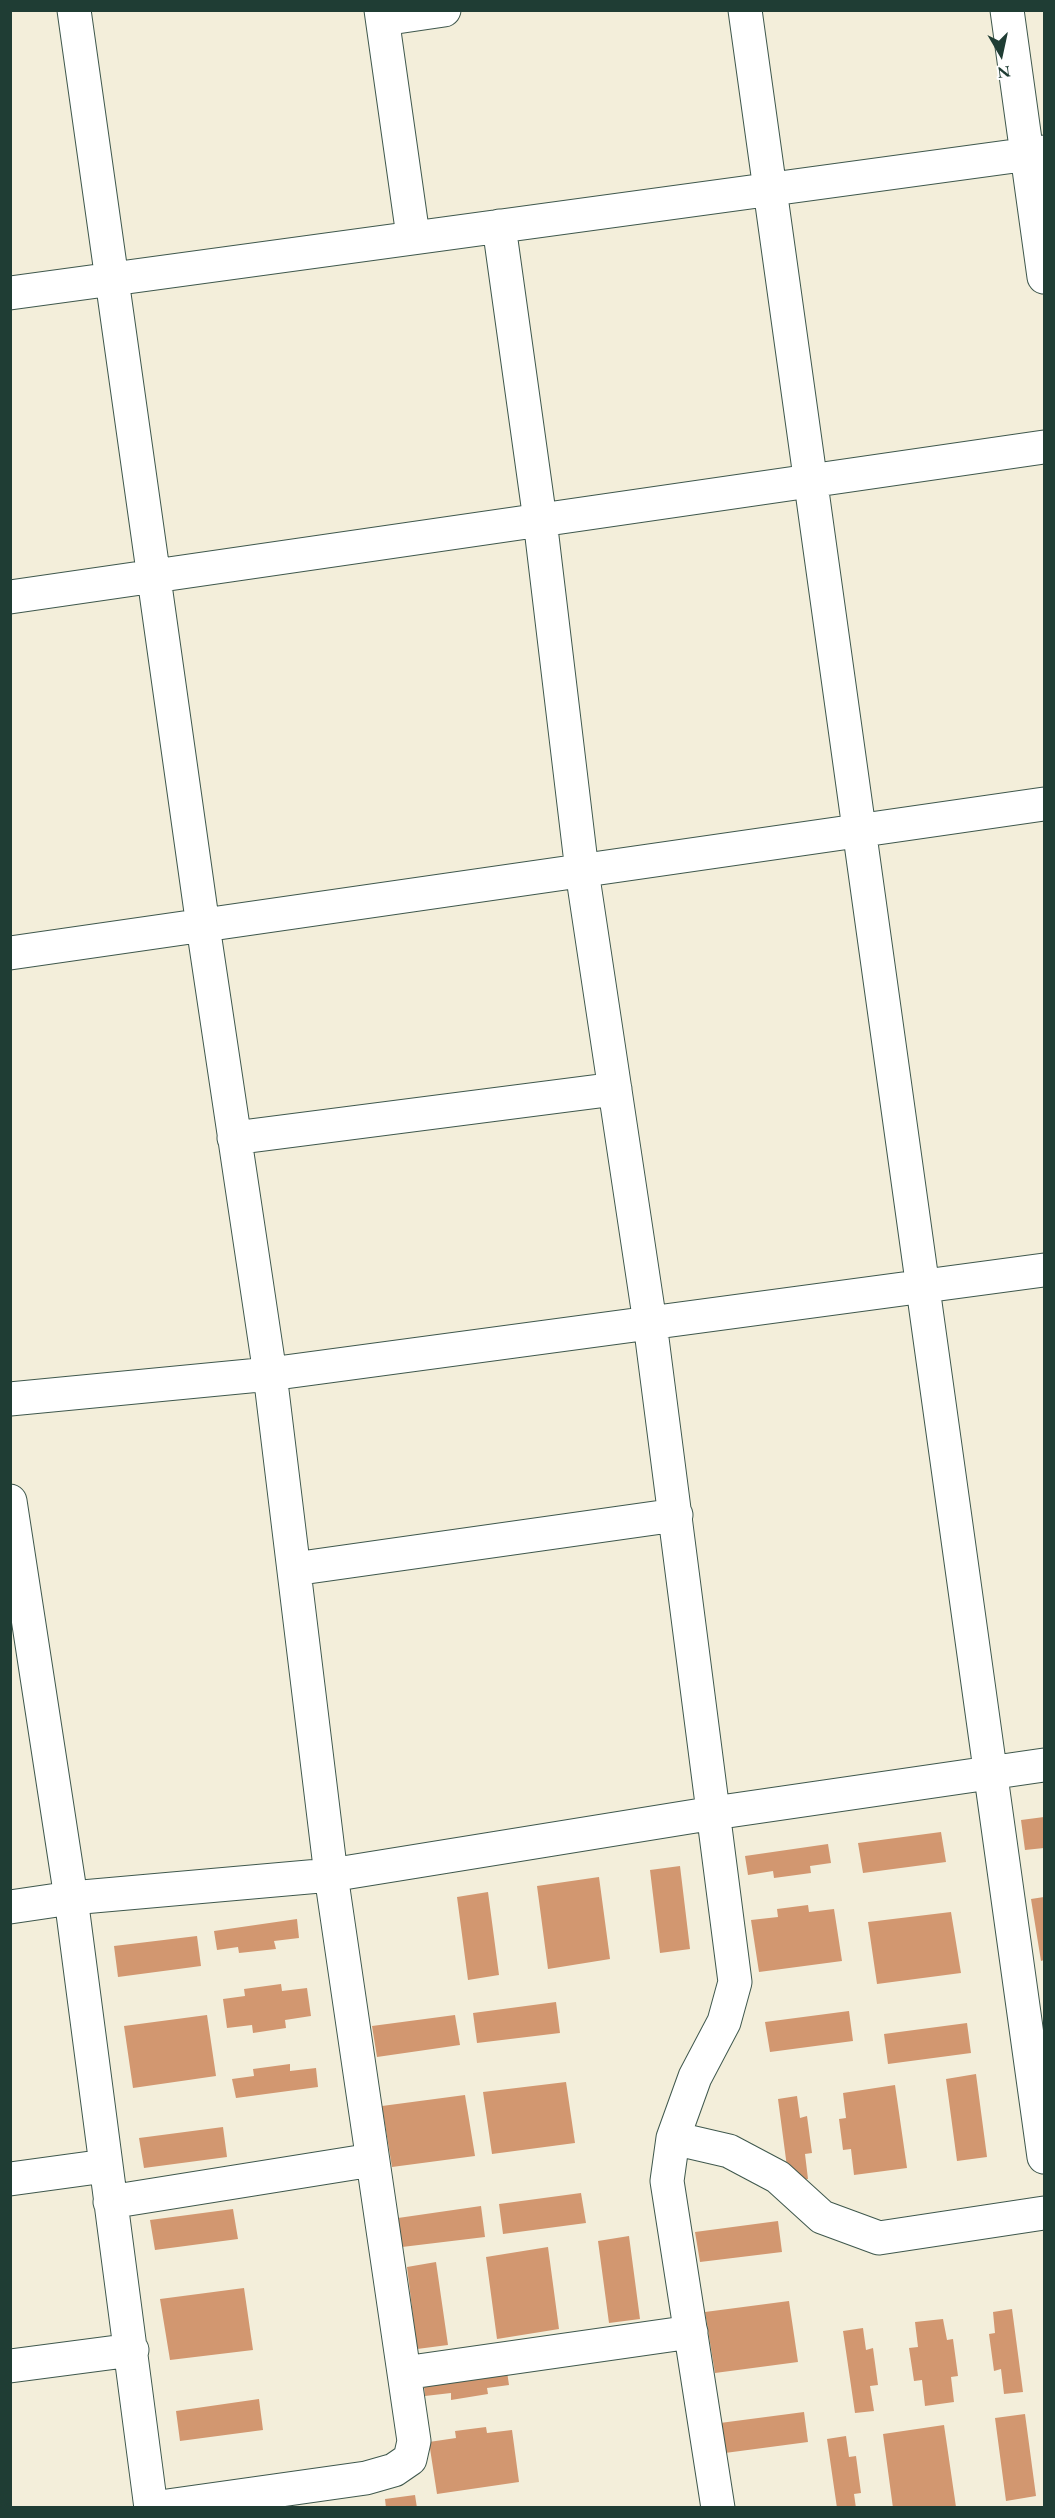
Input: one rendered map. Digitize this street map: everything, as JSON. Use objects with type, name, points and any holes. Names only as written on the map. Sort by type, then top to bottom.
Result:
[{"type":"street","points":[[10,1501],[22,1659],[71,1898],[152,2508],[366,2478],[394,2470],[410,2459],[414,2441],[331,1875],[270,1374],[203,926],[114,281],[74,10]]},
{"type":"street","points":[[413,236],[382,15],[444,10]]},
{"type":"street","points":[[745,10],[991,1774],[1039,2070],[1044,2157]]},
{"type":"street","points":[[1007,10],[1036,153],[1044,277]]},
{"type":"street","points":[[10,293],[114,281],[413,236],[770,191],[1036,153]]},
{"type":"street","points":[[499,226],[540,520],[582,871],[651,1323],[735,1982],[724,2022],[695,2077],[673,2138],[667,2181],[718,2508]]},
{"type":"street","points":[[10,597],[1044,447]]},
{"type":"street","points":[[10,953],[1044,804]]},
{"type":"street","points":[[234,1138],[615,1089]]},
{"type":"street","points":[[10,1399],[270,1374],[1044,1270]]},
{"type":"street","points":[[294,1569],[676,1515]]},
{"type":"street","points":[[10,1906],[71,1898],[331,1875],[714,1813],[1044,1765]]},
{"type":"street","points":[[673,2138],[729,2151],[778,2177],[822,2217],[879,2238],[1044,2213]]},
{"type":"street","points":[[110,2202],[372,2160]]},
{"type":"street","points":[[10,2179],[105,2166]]},
{"type":"street","points":[[404,2373],[691,2332]]},
{"type":"street","points":[[10,2366],[132,2350]]},
{"type":"building","points":[[1044,1817],[1044,1848],[1025,1850],[1021,1820]]},
{"type":"building","points":[[941,1832],[946,1862],[863,1873],[858,1843]]},
{"type":"building","points":[[828,1844],[831,1863],[810,1866],[811,1873],[774,1878],[773,1871],[748,1875],[745,1856]]},
{"type":"building","points":[[680,1866],[690,1949],[660,1953],[650,1870]]},
{"type":"building","points":[[599,1877],[610,1959],[548,1969],[537,1886]]},
{"type":"building","points":[[488,1892],[499,1975],[468,1980],[457,1897]]},
{"type":"building","points":[[1044,1897],[1044,1960],[1041,1961],[1031,1899]]},
{"type":"building","points":[[808,1905],[809,1912],[834,1909],[842,1961],[759,1972],[751,1920],[778,1917],[777,1909]]},
{"type":"building","points":[[951,1912],[961,1973],[877,1984],[868,1922]]},
{"type":"building","points":[[297,1919],[299,1938],[274,1941],[276,1949],[239,1953],[238,1947],[217,1950],[214,1931]]},
{"type":"building","points":[[197,1936],[201,1966],[118,1977],[114,1946]]},
{"type":"building","points":[[281,1984],[282,1991],[307,1988],[311,2016],[285,2020],[286,2028],[253,2033],[252,2025],[227,2028],[223,1999],[245,1996],[244,1989]]},
{"type":"building","points":[[556,2002],[560,2033],[477,2043],[473,2013]]},
{"type":"building","points":[[849,2011],[853,2041],[770,2052],[765,2022]]},
{"type":"building","points":[[207,2015],[216,2076],[133,2088],[124,2026]]},
{"type":"building","points":[[455,2015],[460,2045],[377,2057],[372,2026]]},
{"type":"building","points":[[967,2023],[971,2053],[888,2064],[884,2034]]},
{"type":"building","points":[[290,2064],[290,2071],[316,2068],[318,2087],[236,2098],[232,2079],[254,2076],[253,2069]]},
{"type":"building","points":[[976,2074],[987,2157],[957,2161],[946,2079]]},
{"type":"building","points":[[566,2082],[575,2143],[492,2154],[483,2092]]},
{"type":"building","points":[[895,2085],[907,2168],[854,2175],[851,2149],[843,2150],[839,2119],[846,2118],[843,2093]]},
{"type":"building","points":[[465,2095],[475,2156],[392,2167],[382,2106]]},
{"type":"building","points":[[797,2096],[800,2118],[807,2116],[812,2153],[805,2154],[808,2179],[789,2182],[778,2099]]},
{"type":"building","points":[[223,2127],[227,2157],[144,2168],[139,2138]]},
{"type":"building","points":[[581,2193],[586,2223],[503,2234],[499,2204]]},
{"type":"building","points":[[481,2206],[485,2237],[402,2247],[398,2218]]},
{"type":"building","points":[[233,2209],[238,2239],[155,2250],[150,2220]]},
{"type":"building","points":[[778,2221],[782,2252],[700,2262],[695,2232]]},
{"type":"building","points":[[629,2236],[640,2319],[609,2323],[598,2241]]},
{"type":"building","points":[[548,2247],[559,2329],[497,2339],[486,2257]]},
{"type":"building","points":[[436,2262],[448,2345],[417,2349],[407,2267]]},
{"type":"building","points":[[244,2288],[253,2350],[170,2360],[160,2299]]},
{"type":"building","points":[[789,2301],[798,2362],[715,2373],[705,2312]]},
{"type":"building","points":[[1012,2309],[1023,2392],[1004,2394],[1001,2369],[994,2371],[989,2334],[995,2333],[993,2312]]},
{"type":"building","points":[[943,2319],[947,2340],[953,2339],[958,2376],[951,2377],[954,2402],[925,2406],[922,2380],[914,2381],[909,2348],[918,2347],[915,2322]]},
{"type":"building","points":[[863,2328],[866,2350],[873,2348],[878,2385],[870,2386],[874,2411],[855,2413],[843,2331]]},
{"type":"building","points":[[506,2365],[509,2385],[487,2388],[488,2394],[451,2400],[451,2393],[425,2396],[423,2377]]},
{"type":"building","points":[[259,2399],[263,2430],[180,2441],[176,2411]]},
{"type":"building","points":[[804,2412],[808,2442],[725,2453],[720,2423]]},
{"type":"building","points":[[1025,2414],[1036,2496],[1006,2501],[995,2418]]},
{"type":"building","points":[[944,2425],[956,2507],[893,2508],[883,2434]]},
{"type":"building","points":[[486,2427],[487,2433],[512,2430],[519,2482],[437,2494],[429,2442],[456,2438],[455,2431]]},
{"type":"building","points":[[846,2436],[849,2457],[856,2456],[861,2493],[854,2494],[856,2508],[837,2508],[827,2439]]},
{"type":"building","points":[[415,2495],[417,2508],[386,2508],[385,2499]]}]
